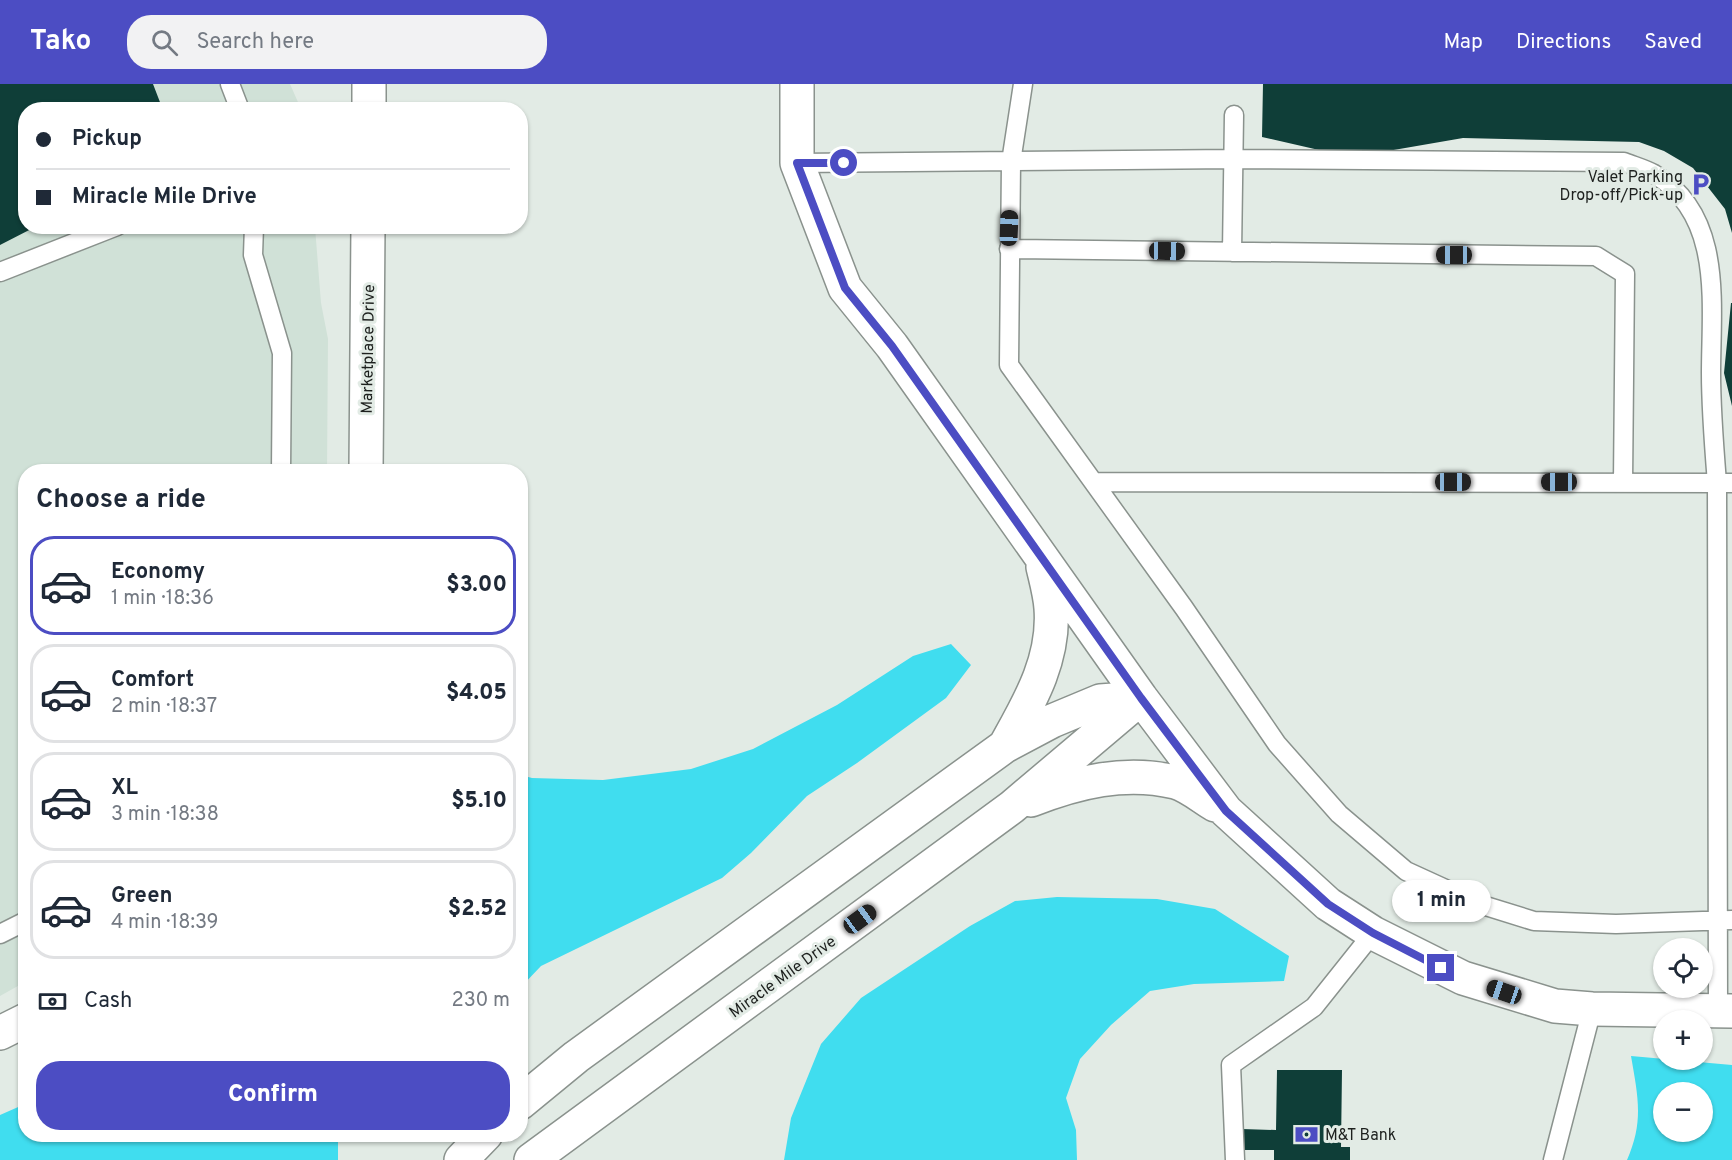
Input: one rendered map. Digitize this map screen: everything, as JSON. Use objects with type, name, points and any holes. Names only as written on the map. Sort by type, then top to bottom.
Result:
[{"type":"street","points":[[369,84],[369,102]]},
{"type":"street","points":[[796,84],[797,163],[845,288],[892,346],[1141,698],[1226,811],[1328,904],[1373,933],[1463,978],[1555,1006],[1592,1009],[1725,1011]]},
{"type":"street","name":"Marketplace Drive","points":[[366,464],[368,234]]},
{"type":"street","points":[[1005,746],[1042,676],[1050,640],[1051,608],[1041,556]]},
{"type":"street","points":[[528,1096],[576,1057],[1005,746],[1052,721],[1100,702],[1141,698]]},
{"type":"street","name":"Miracle Mile Drive","points":[[531,1160],[1012,807],[1141,698]]},
{"type":"street","points":[[1012,807],[1095,779],[1123,777],[1177,783],[1226,811]]},
{"type":"street","points":[[0,1033],[18,1024]]},
{"type":"street","points":[[461,1160],[478,1142]]},
{"type":"lane","points":[[230,84],[237,102]]},
{"type":"lane","points":[[1023,84],[1011,162],[1009,365],[1094,482],[1277,744],[1339,814],[1406,871],[1476,903],[1534,921],[1616,924],[1725,920]]},
{"type":"lane","points":[[1232,252],[1233,115]]},
{"type":"lane","points":[[797,163],[1233,159],[1624,162],[1654,174],[1681,196],[1702,230],[1711,269],[1711,398],[1725,483],[1725,1011]]},
{"type":"lane","points":[[0,272],[97,234]]},
{"type":"lane","points":[[254,234],[253,255],[282,353],[281,464]]},
{"type":"lane","points":[[1009,249],[1596,256],[1625,274],[1623,482]]},
{"type":"lane","points":[[1094,482],[1725,483]]},
{"type":"lane","points":[[0,934],[18,925]]},
{"type":"lane","points":[[1235,1160],[1231,1065],[1314,1007],[1373,933]]},
{"type":"lane","points":[[1552,1160],[1592,1009]]},
{"type":"shaded area","points":[[0,84],[290,84],[298,102],[18,102],[18,234],[316,234],[321,303],[328,339],[327,464],[18,464],[18,986],[0,996]]},
{"type":"water","points":[[951,644],[971,665],[946,698],[857,763],[807,796],[751,853],[722,878],[541,966],[528,980],[528,777],[603,780],[691,769],[753,749],[837,705],[913,656]]},
{"type":"water","points":[[1057,897],[1157,899],[1215,909],[1289,956],[1284,981],[1194,984],[1150,991],[1111,1025],[1080,1059],[1066,1098],[1076,1130],[1077,1160],[784,1160],[791,1118],[821,1044],[861,998],[970,926],[1015,901]]},
{"type":"water","points":[[1631,1056],[1653,1058],[1653,1070],[1713,1070],[1713,1063],[1732,1065],[1732,1160],[1627,1160],[1638,1121]]},
{"type":"water","points":[[18,1107],[18,1142],[338,1142],[338,1160],[0,1160],[0,1115]]},
{"type":"building","points":[[0,84],[153,84],[160,102],[18,102],[18,234],[21,234],[0,245]]},
{"type":"building","points":[[1263,84],[1732,84],[1732,233],[1725,209],[1693,168],[1664,151],[1639,142],[1463,138],[1382,152],[1319,150],[1262,137]]},
{"type":"building","points":[[1732,303],[1732,406],[1724,373]]},
{"type":"building","points":[[1277,1070],[1342,1070],[1341,1147],[1350,1147],[1350,1160],[1274,1160],[1274,1150],[1242,1150],[1242,1129],[1276,1130]]},
{"type":"place","name":"Valet Parking Drop-off/Pick-up","points":[[1701,185]]},
{"type":"place","name":"M&T Bank","points":[[1307,1134]]},
{"type":"route","points":[[844,163],[797,163],[845,288],[892,346],[1141,698],[1226,811],[1328,904],[1373,933],[1441,968]]}]
